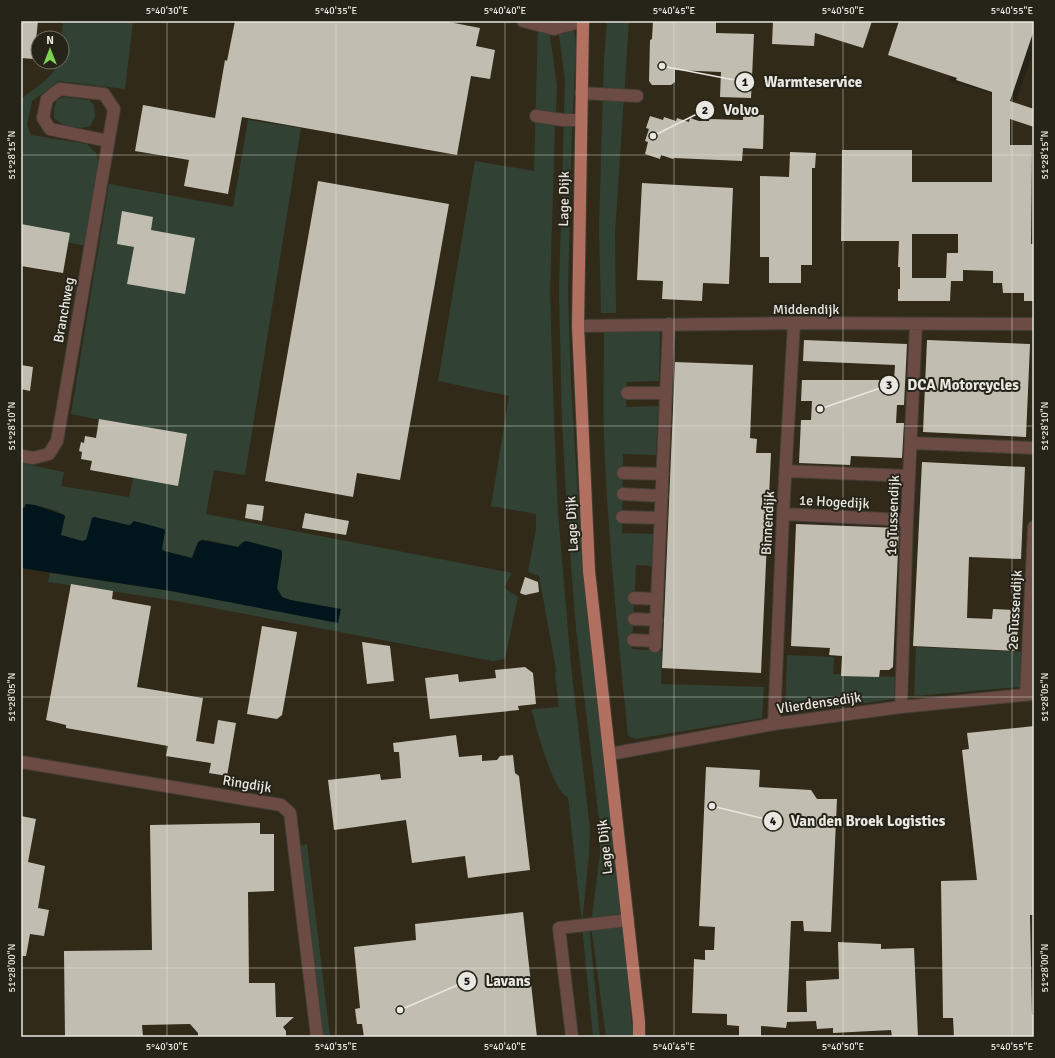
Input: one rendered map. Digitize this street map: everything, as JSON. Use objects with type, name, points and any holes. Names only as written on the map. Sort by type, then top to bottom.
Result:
[{"type":"main road","name":"Lage Dijk","points":[[583,21],[580,120],[578,326],[589,571],[640,1037]]},
{"type":"main road","name":"Lage Dijk","points":[[639,1022],[644,1037]]},
{"type":"street","points":[[523,21],[554,29],[583,21]]},
{"type":"street","points":[[537,21],[553,26],[583,21]]},
{"type":"street","name":"Branchweg","points":[[21,456],[33,458],[49,454],[57,441],[114,109],[104,94],[60,89],[47,99],[43,118],[50,129],[108,140]]},
{"type":"street","points":[[581,93],[637,96]]},
{"type":"street","points":[[536,116],[563,120],[580,120]]},
{"type":"street","name":"Middendijk","points":[[578,326],[794,323],[1034,324]]},
{"type":"street","name":"Binnendijk","points":[[774,724],[783,514],[794,323]]},
{"type":"street","points":[[633,640],[655,644],[669,324]]},
{"type":"street","name":"1e Tussendijk","points":[[901,707],[907,520],[916,324]]},
{"type":"street","points":[[626,393],[666,393]]},
{"type":"street","points":[[911,443],[1034,448]]},
{"type":"street","name":"1e Hogedijk","points":[[786,471],[909,476]]},
{"type":"street","points":[[623,473],[663,474]]},
{"type":"street","points":[[623,494],[662,496]]},
{"type":"street","name":"1e Hogedijk","points":[[783,514],[907,520]]},
{"type":"street","points":[[622,517],[661,518]]},
{"type":"street","name":"2e Tussendijk","points":[[1030,694],[1034,527]]},
{"type":"street","points":[[634,598],[657,599]]},
{"type":"street","points":[[634,618],[657,620]]},
{"type":"street","name":"Vlierdensedijk","points":[[610,754],[774,724],[901,707],[1030,694]]},
{"type":"street","name":"Ringdijk","points":[[21,762],[281,805],[290,813],[317,1037]]},
{"type":"street","points":[[572,1037],[559,928],[628,920]]},
{"type":"shaded area","points":[[21,21],[967,21],[948,80],[1016,101],[1034,50],[1034,1037],[21,1037]]},
{"type":"green space","points":[[63,21],[133,21],[125,89],[59,81],[32,101],[27,125],[31,135],[87,144],[96,153],[99,163],[86,246],[21,233],[21,99],[37,87],[54,70],[70,70],[70,30],[62,30]]},
{"type":"green space","points":[[538,21],[548,21],[557,86],[550,290],[558,513],[571,666],[590,829],[582,924],[568,797],[557,785],[552,774],[531,711],[533,709],[559,707],[555,675],[556,669],[539,576],[528,572],[536,529],[536,514],[491,506],[509,396],[438,381],[475,161],[534,171]]},
{"type":"green space","points":[[557,21],[571,21],[575,36],[576,48],[572,127],[568,290],[571,384],[580,531],[593,666],[612,815],[633,1037],[606,1037],[592,933],[592,916],[600,854],[600,828],[576,629],[562,421],[559,290],[565,80]]},
{"type":"green space","points":[[607,21],[629,21],[615,233],[616,313],[601,313],[599,226],[604,59]]},
{"type":"green space","points":[[64,97],[89,100],[94,105],[95,117],[90,126],[76,128],[66,126],[54,118],[54,108],[57,100]]},
{"type":"green space","points":[[248,120],[301,128],[245,475],[214,470],[206,514],[512,573],[504,588],[518,597],[505,659],[493,661],[171,600],[48,582],[50,573],[171,591],[338,622],[340,609],[290,600],[282,597],[277,589],[282,556],[246,541],[238,547],[208,540],[198,542],[192,558],[164,551],[162,549],[165,531],[128,525],[94,517],[86,540],[82,541],[60,535],[65,516],[52,509],[35,505],[26,504],[24,508],[21,507],[21,463],[64,472],[61,486],[129,497],[144,429],[71,414],[109,184],[233,207]]},
{"type":"green space","points":[[604,329],[660,329],[659,381],[627,382],[626,407],[658,406],[656,455],[623,454],[622,533],[654,534],[653,566],[636,565],[632,649],[662,651],[661,684],[764,687],[762,718],[635,739],[628,736],[608,513],[604,425]]},
{"type":"green space","points":[[916,647],[1025,652],[1023,687],[914,696]]},
{"type":"green space","points":[[787,655],[834,657],[833,674],[895,677],[894,699],[785,714]]},
{"type":"green space","points":[[307,844],[330,1037],[321,1037],[297,847]]},
{"type":"green space","points":[[589,926],[600,1037],[593,1037],[582,927]]},
{"type":"water","points":[[26,504],[35,505],[64,515],[61,535],[82,541],[86,540],[92,518],[94,517],[128,525],[134,521],[164,529],[162,549],[164,551],[192,558],[198,542],[202,540],[238,547],[246,541],[281,550],[282,556],[277,588],[282,597],[290,600],[341,609],[338,623],[171,591],[21,568],[21,507],[24,508]]},
{"type":"building","points":[[21,21],[38,21],[37,30],[30,30],[30,59],[21,58]]},
{"type":"building","points":[[235,21],[444,21],[480,28],[476,46],[495,50],[490,79],[471,76],[457,155],[242,117],[228,194],[184,186],[189,160],[135,151],[143,105],[215,118],[225,60],[227,61]]},
{"type":"building","points":[[653,21],[716,21],[716,33],[754,34],[751,98],[720,97],[721,72],[675,70],[675,82],[671,85],[652,85],[649,81],[650,40],[652,39]]},
{"type":"building","points":[[773,21],[872,21],[863,48],[815,33],[814,46],[772,44]]},
{"type":"building","points":[[899,21],[1034,21],[1034,30],[1010,101],[1034,109],[1034,127],[1010,119],[1010,145],[1032,145],[1031,244],[1034,244],[1034,301],[1024,301],[1024,293],[1003,293],[1002,283],[993,283],[993,271],[963,270],[963,281],[951,281],[950,301],[898,301],[898,289],[900,289],[900,267],[898,267],[899,241],[841,241],[842,150],[912,150],[912,182],[992,182],[992,92],[956,80],[957,78],[888,55]],"holes":[[[912,234],[958,234],[958,253],[947,253],[946,278],[912,278]]]},
{"type":"building","points":[[743,114],[764,115],[763,149],[743,148],[742,161],[673,159],[661,155],[660,159],[645,154],[648,142],[645,141],[649,129],[646,128],[650,116],[663,120],[664,117],[676,121],[677,118],[689,122],[690,118],[699,121],[709,121],[709,119],[743,120]]},
{"type":"building","points":[[790,152],[816,153],[815,168],[812,168],[812,265],[801,265],[801,283],[769,283],[769,257],[760,257],[760,176],[789,177]]},
{"type":"building","points":[[318,181],[449,204],[400,480],[357,473],[353,497],[265,481]]},
{"type":"building","points":[[642,183],[733,188],[729,284],[703,283],[702,301],[662,299],[663,281],[637,280]]},
{"type":"building","points":[[122,211],[153,217],[151,230],[195,238],[185,294],[127,284],[134,247],[117,244]]},
{"type":"building","points":[[21,224],[70,233],[63,273],[21,266]]},
{"type":"building","points":[[804,340],[907,344],[904,405],[897,405],[896,423],[904,423],[902,458],[851,456],[850,465],[799,463],[801,420],[811,420],[812,401],[801,401],[802,380],[894,380],[895,365],[803,361]]},
{"type":"building","points":[[927,340],[1030,344],[1026,437],[923,432]]},
{"type":"building","points":[[675,362],[753,365],[750,438],[757,439],[756,453],[771,453],[761,673],[662,668]]},
{"type":"building","points":[[21,365],[33,367],[30,391],[21,389]]},
{"type":"building","points":[[99,419],[187,434],[178,486],[90,470],[92,461],[81,459],[82,452],[79,451],[81,442],[84,443],[85,436],[96,438]]},
{"type":"building","points":[[922,462],[1025,467],[1021,559],[969,557],[967,618],[992,619],[993,609],[1014,610],[1014,619],[1018,619],[1017,651],[913,646]]},
{"type":"building","points":[[247,504],[264,506],[262,521],[245,518]]},
{"type":"building","points":[[305,513],[349,521],[346,535],[302,528]]},
{"type":"building","points":[[796,524],[899,528],[893,667],[889,670],[880,670],[879,677],[841,676],[842,656],[829,655],[830,648],[791,646]]},
{"type":"building","points":[[525,577],[538,582],[539,592],[525,595],[520,593]]},
{"type":"building","points":[[71,584],[113,591],[112,599],[151,606],[137,687],[203,698],[196,741],[214,744],[218,720],[236,723],[227,776],[209,773],[211,763],[166,756],[168,746],[66,728],[66,725],[46,720]]},
{"type":"building","points":[[262,626],[297,632],[282,715],[277,719],[247,714]]},
{"type":"building","points":[[362,642],[390,646],[394,681],[367,684]]},
{"type":"building","points":[[525,667],[533,673],[536,704],[518,706],[519,710],[430,719],[425,678],[458,674],[459,682],[496,678],[495,670]]},
{"type":"building","points":[[1034,726],[1034,915],[1030,915],[1032,1015],[1034,1015],[1034,1037],[954,1037],[953,1018],[943,1018],[941,881],[977,880],[962,750],[969,749],[967,733]]},
{"type":"building","points":[[456,735],[459,757],[482,755],[482,761],[497,760],[500,756],[513,755],[515,773],[519,776],[530,870],[468,878],[465,856],[412,863],[406,820],[334,830],[328,780],[380,774],[381,780],[401,778],[399,752],[394,752],[393,743]]},
{"type":"building","points":[[706,767],[760,770],[759,787],[811,790],[817,799],[837,799],[831,932],[804,931],[803,921],[791,921],[787,1012],[807,1012],[806,981],[839,979],[838,942],[881,944],[881,949],[914,948],[918,1037],[892,1037],[891,1030],[833,1033],[833,1028],[817,1029],[816,1021],[787,1022],[786,1028],[761,1026],[761,1036],[739,1036],[739,1026],[727,1025],[727,1014],[692,1013],[694,959],[705,960],[705,950],[714,950],[715,927],[699,926]]},
{"type":"building","points":[[21,816],[36,819],[28,862],[45,866],[38,908],[49,910],[44,936],[30,934],[26,956],[21,956]]},
{"type":"building","points":[[260,823],[260,834],[274,834],[274,891],[248,892],[249,983],[275,983],[276,1017],[294,1017],[283,1027],[286,1031],[286,1037],[198,1037],[198,1033],[190,1024],[142,1025],[143,1037],[65,1037],[64,951],[152,950],[150,825]]},
{"type":"building","points":[[523,912],[537,1037],[364,1037],[362,1024],[357,1024],[355,1009],[360,1008],[354,947],[416,940],[415,924]]},
{"type":"place","name":"Warmteservice","points":[[662,66]]},
{"type":"place","name":"Volvo","points":[[653,136]]},
{"type":"place","name":"DCA Motorcycles","points":[[820,409]]},
{"type":"place","name":"Van den Broek Logistics","points":[[712,806]]},
{"type":"place","name":"Lavans","points":[[400,1010]]}]
